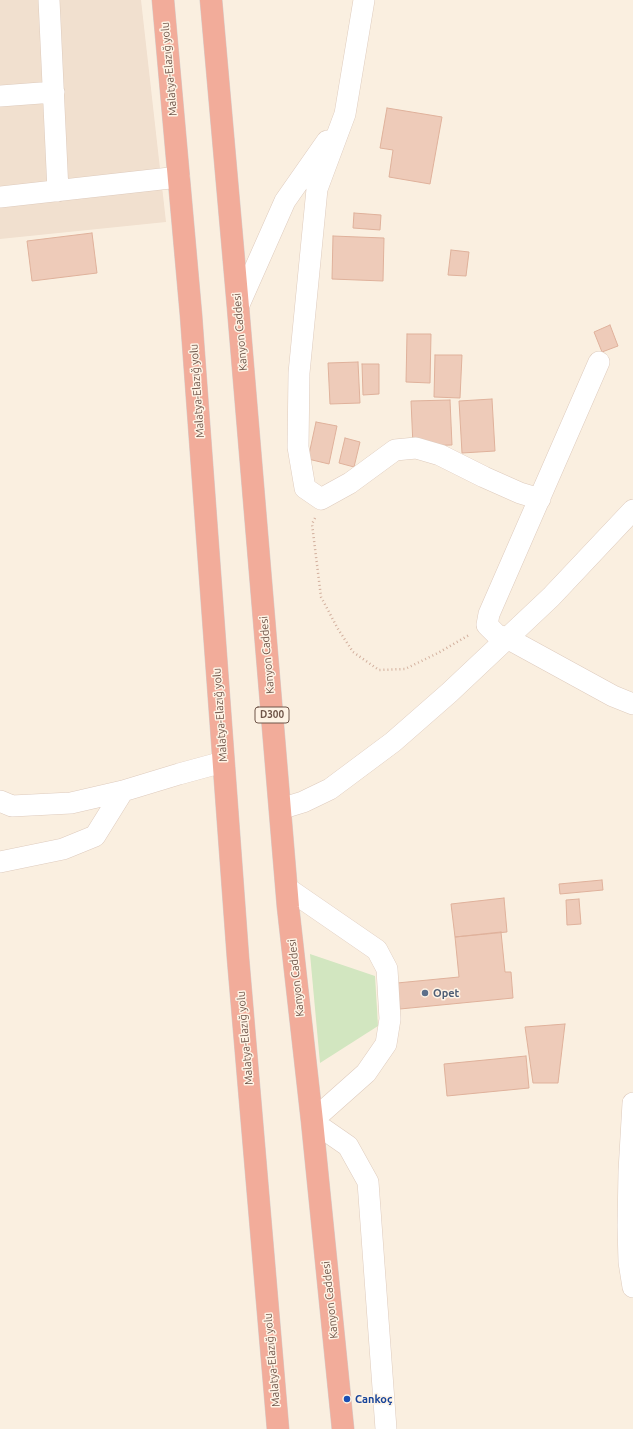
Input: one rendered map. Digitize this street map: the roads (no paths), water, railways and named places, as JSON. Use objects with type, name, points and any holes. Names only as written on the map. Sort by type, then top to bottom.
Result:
[{"type":"highway","name":"Malatya-Elazığ yolu","points":[[162,0],[192,323],[238,958],[278,1429]]},
{"type":"highway","name":"Kanyon Caddesi","points":[[211,0],[287,888],[343,1429]]},
{"type":"street","points":[[49,0],[58,191]]},
{"type":"street","points":[[364,0],[345,114],[317,189],[299,373],[298,447],[305,488],[322,498],[350,483],[395,450],[416,448],[440,454],[484,477],[520,493],[540,498]]},
{"type":"street","points":[[0,96],[54,92]]},
{"type":"street","points":[[238,307],[285,201],[345,114]]},
{"type":"street","points":[[0,197],[179,177]]},
{"type":"street","points":[[599,362],[489,614],[487,625],[497,635],[507,638],[613,696],[633,704]]},
{"type":"street","points":[[280,809],[303,802],[330,789],[393,742],[551,597],[633,510]]},
{"type":"street","points":[[0,801],[12,806],[71,803],[123,791],[223,762]]},
{"type":"street","points":[[0,862],[63,849],[95,836],[123,791]]},
{"type":"street","points":[[287,888],[377,950],[386,969],[390,1019],[386,1044],[366,1073],[312,1121],[348,1146],[368,1182],[386,1429]]},
{"type":"street","points":[[633,1103],[628,1226],[629,1262],[633,1287]]},
{"type":"place","name":"Opet","points":[[425,993]]},
{"type":"place","name":"Cankoç","points":[[347,1399]]}]
